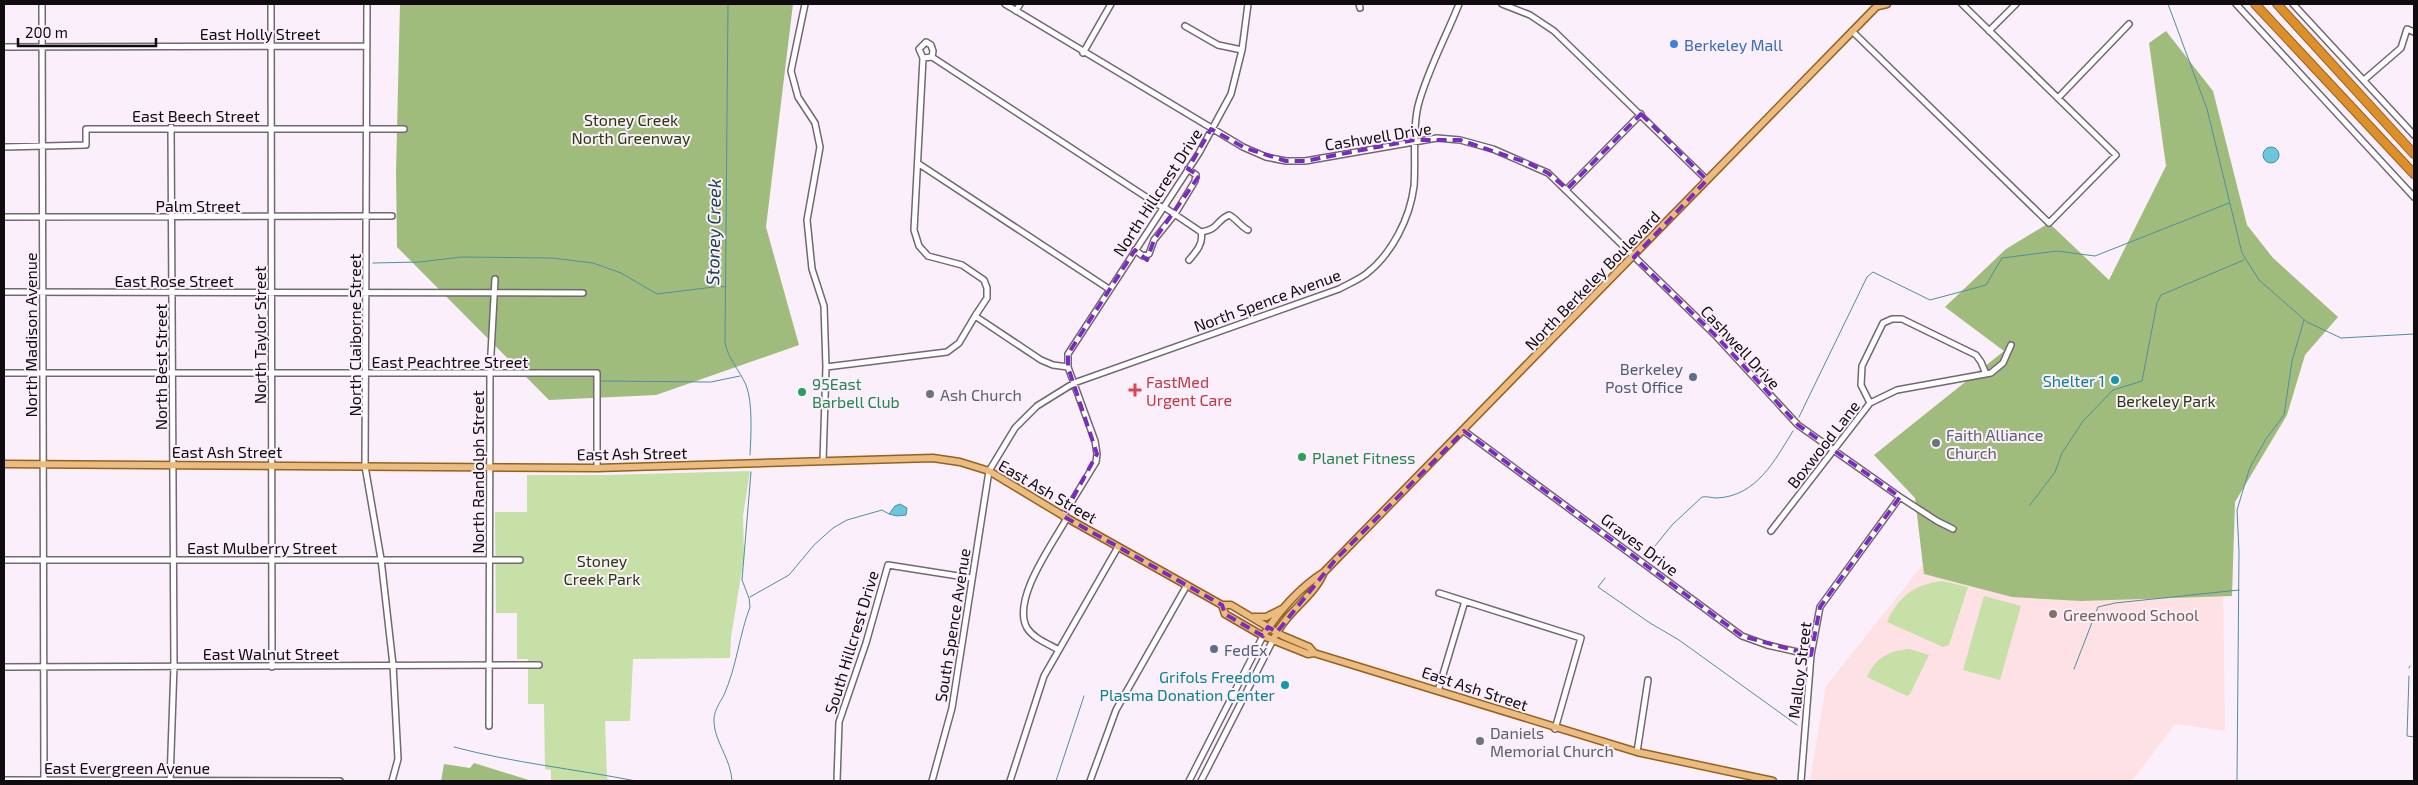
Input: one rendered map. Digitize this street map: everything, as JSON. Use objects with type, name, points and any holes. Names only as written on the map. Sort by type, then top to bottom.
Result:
[{"type":"highway","points":[[2255,4],[2414,174]]},
{"type":"highway","points":[[2277,4],[2414,154]]},
{"type":"main road","name":"North Berkeley Boulevard","points":[[1263,636],[1285,607],[1324,572],[1464,431],[1852,31],[1879,5],[1887,4]]},
{"type":"main road","name":"East Ash Street","points":[[4,464],[597,468],[933,458],[960,462],[989,471],[1118,547],[1222,605],[1231,605],[1277,632],[1309,647],[1314,653]]},
{"type":"main road","name":"North Berkeley Boulevard","points":[[1273,640],[1284,620],[1320,583],[1324,572]]},
{"type":"main road","name":"East Ash Street","points":[[1222,605],[1225,614],[1263,636],[1308,654],[1314,653],[1555,729],[1637,752],[1773,781]]},
{"type":"main road","points":[[1249,616],[1263,618],[1285,607]]},
{"type":"street","name":"North Madison Avenue","points":[[42,4],[44,780]]},
{"type":"street","name":"North Taylor Street","points":[[271,4],[272,666]]},
{"type":"street","name":"North Claiborne Street","points":[[367,4],[367,374],[365,466],[381,559],[393,665],[398,759],[392,781]]},
{"type":"street","points":[[805,4],[790,71],[798,97],[815,124],[820,147],[807,220],[810,262],[824,306],[826,367],[823,461]]},
{"type":"street","name":"Cashwell Drive","points":[[1005,4],[1083,53],[1212,129],[1266,157],[1286,161],[1305,161],[1414,140],[1437,138],[1460,140],[1493,149],[1548,173],[1717,337],[1798,425],[1900,497],[1953,529]]},
{"type":"street","points":[[1016,11],[1020,4]]},
{"type":"street","points":[[1083,53],[1111,4]]},
{"type":"street","name":"North Hillcrest Drive","points":[[1068,367],[1068,354],[1163,209],[1231,94],[1242,50],[1248,4]]},
{"type":"street","name":"North Spence Avenue","points":[[989,471],[1015,428],[1031,411],[1074,383],[1339,289],[1366,274],[1385,254],[1402,227],[1414,186],[1414,140],[1418,107],[1459,4]]},
{"type":"street","points":[[1502,4],[1530,15],[1554,31],[1641,114],[1706,180]]},
{"type":"street","points":[[1852,31],[2049,223],[2116,154],[1962,4]]},
{"type":"street","points":[[1989,30],[2016,4]]},
{"type":"street","points":[[2236,4],[2414,197]]},
{"type":"street","points":[[2293,4],[2414,135]]},
{"type":"street","points":[[2058,98],[2129,24]]},
{"type":"street","points":[[1185,26],[1218,45],[1242,50]]},
{"type":"street","points":[[2364,80],[2401,48],[2407,29],[2414,32]]},
{"type":"street","points":[[826,367],[948,352],[959,343],[987,298],[987,288],[984,280],[962,265],[928,256],[919,246],[914,230],[919,164],[923,58],[919,49],[926,42],[931,45],[932,57]]},
{"type":"street","name":"East Holly Street","points":[[4,47],[366,46]]},
{"type":"street","points":[[923,58],[932,57],[1163,209],[1169,215],[1175,214],[1200,232],[1202,239],[1190,260]]},
{"type":"street","points":[[1566,189],[1641,114]]},
{"type":"street","name":"East Beech Street","points":[[4,147],[86,145],[86,129],[171,127],[404,129]]},
{"type":"street","name":"North Best Street","points":[[170,781],[174,666],[171,127]]},
{"type":"street","points":[[919,164],[1109,289]]},
{"type":"street","points":[[1135,250],[1144,256],[1149,254],[1156,237],[1175,214],[1196,179],[1188,169]]},
{"type":"street","points":[[1200,232],[1214,229],[1223,218],[1229,215],[1236,219],[1240,226],[1248,230]]},
{"type":"street","name":"Palm Street","points":[[4,217],[367,218],[392,216]]},
{"type":"street","name":"North Randolph Street","points":[[489,726],[490,372],[494,279]]},
{"type":"street","name":"East Rose Street","points":[[4,292],[583,293]]},
{"type":"street","points":[[975,316],[1041,360],[1053,365],[1068,367],[1095,441],[1098,454],[1096,462],[1035,574],[1023,604],[1023,616],[1027,628],[1034,636],[1059,650]]},
{"type":"street","points":[[1870,403],[1861,385],[1861,371],[1881,325],[1892,319],[1902,319],[1976,355],[1986,374]]},
{"type":"street","name":"Boxwood Lane","points":[[1771,531],[1870,403],[1897,390],[1986,374],[1997,369],[2003,363],[2011,345]]},
{"type":"street","name":"East Peachtree Street","points":[[4,373],[597,373],[597,468]]},
{"type":"street","name":"Graves Drive","points":[[1464,431],[1742,636],[1767,645],[1811,655]]},
{"type":"street","name":"South Spence Avenue","points":[[932,781],[952,708],[989,471]]},
{"type":"street","name":"Malloy Street","points":[[1801,781],[1811,655],[1820,607],[1900,497]]},
{"type":"street","points":[[1010,781],[1044,676],[1118,547]]},
{"type":"street","name":"East Mulberry Street","points":[[4,560],[520,560]]},
{"type":"street","name":"South Hillcrest Drive","points":[[837,781],[839,722],[866,643],[888,565],[971,578]]},
{"type":"street","points":[[1090,781],[1116,710],[1187,585]]},
{"type":"street","points":[[1439,593],[1581,638],[1555,729]]},
{"type":"street","points":[[1438,691],[1465,601]]},
{"type":"street","points":[[1189,781],[1263,636]]},
{"type":"street","points":[[1201,781],[1273,640]]},
{"type":"street","name":"East Walnut Street","points":[[4,667],[539,665]]},
{"type":"street","points":[[1637,752],[1648,680]]},
{"type":"street","name":"East Evergreen Avenue","points":[[4,780],[340,781]]},
{"type":"highlighted area","points":[[1641,114],[1707,180],[1634,257],[1717,337],[1798,425],[1900,497],[1820,607],[1811,655],[1742,636],[1464,431],[1336,559],[1277,632],[1268,627],[1263,636],[1225,614],[1222,605],[1063,516],[1097,454],[1068,367],[1068,354],[1135,250],[1147,260],[1154,240],[1199,176],[1188,169],[1211,129],[1245,148],[1286,161],[1305,161],[1414,140],[1460,140],[1528,163],[1548,173],[1567,189]]},
{"type":"shaded area","name":"Greenwood School","points":[[2222,517],[2225,731],[2175,724],[2132,781],[1810,780],[1826,686],[1941,542]]},
{"type":"green space","name":"Stoney Creek North Greenway","points":[[400,4],[793,4],[766,227],[799,345],[656,395],[549,400],[397,247],[396,172]]},
{"type":"green space","name":"Berkeley Park","points":[[2166,31],[2213,91],[2247,225],[2273,258],[2338,317],[2305,355],[2287,415],[2235,502],[2232,596],[2081,601],[2012,597],[1924,574],[1915,498],[1874,455],[2004,351],[1945,307],[2006,249],[2049,223],[2109,280],[2166,166],[2149,43]]},
{"type":"green space","name":"Stoney Creek Park","points":[[750,471],[743,516],[744,557],[731,637],[730,658],[633,659],[630,721],[605,721],[607,779],[613,781],[551,781],[551,770],[545,769],[544,704],[528,704],[528,659],[517,659],[517,613],[496,613],[495,512],[527,512],[527,475]]},
{"type":"green space","points":[[1942,581],[1968,587],[1949,645],[1943,647],[1887,622],[1896,605],[1909,593],[1924,585]]},
{"type":"green space","points":[[1984,596],[2021,606],[2000,680],[1963,670]]},
{"type":"green space","points":[[1910,649],[1929,655],[1910,694],[1907,696],[1867,677],[1874,665],[1884,656],[1896,651]]},
{"type":"green space","points":[[474,763],[532,781],[441,781],[444,764],[470,768]]},
{"type":"water","points":[[2271,147],[2277,149],[2279,155],[2277,161],[2271,163],[2265,161],[2263,155],[2265,149]]},
{"type":"water","points":[[900,504],[907,508],[906,515],[897,516],[889,514],[895,506]]},
{"type":"waterway","name":"Stoney Creek","points":[[728,4],[725,343],[748,392],[751,419],[750,455]]},
{"type":"waterway","points":[[2168,4],[2207,109],[2242,253],[2259,280],[2307,322],[2341,338],[2414,334]]},
{"type":"waterway","points":[[1799,417],[1867,277],[1873,272],[1930,300],[1986,285],[2002,258],[2057,251],[2095,256],[2229,203]]},
{"type":"waterway","points":[[373,263],[420,262],[461,257],[552,258],[593,263],[621,273],[657,294],[714,287]]},
{"type":"waterway","points":[[2030,505],[2055,472],[2062,453],[2083,421],[2113,390],[2142,381],[2157,303],[2161,295],[2244,260]]},
{"type":"waterway","name":"Stoney Creek","points":[[719,286],[726,287]]},
{"type":"waterway","points":[[2237,781],[2239,552],[2237,510],[2250,467],[2266,439],[2284,415],[2292,361],[2304,320]]},
{"type":"waterway","points":[[602,381],[711,382],[740,376]]},
{"type":"waterway","points":[[1655,546],[1672,525],[1702,497],[1717,498],[1731,496],[1754,484],[1772,464],[1793,431]]},
{"type":"waterway","name":"Stoney Creek","points":[[732,781],[729,765],[717,737],[714,719],[715,712],[732,673],[750,607],[749,598],[742,580],[751,472]]},
{"type":"waterway","points":[[750,597],[789,575],[814,545],[833,528],[847,520],[882,510],[889,514]]},
{"type":"waterway","points":[[1605,578],[1598,587],[1650,623],[1679,640],[1797,725]]},
{"type":"waterway","points":[[2074,669],[2098,607],[2115,603],[2239,590]]},
{"type":"waterway","points":[[2409,676],[2407,736],[2414,737]]},
{"type":"waterway","points":[[1056,781],[1084,696]]},
{"type":"waterway","points":[[454,747],[522,762],[636,781]]},
{"type":"place","name":"Berkeley Mall","points":[[1674,44]]},
{"type":"place","name":"Berkeley Post Office","points":[[1693,377]]},
{"type":"place","name":"Shelter 1","points":[[2115,380]]},
{"type":"place","name":"FastMed Urgent Care","points":[[1135,390]]},
{"type":"place","name":"95East Barbell Club","points":[[802,392]]},
{"type":"place","name":"Ash Church","points":[[930,394]]},
{"type":"place","name":"Faith Alliance Church","points":[[1936,443]]},
{"type":"place","name":"Planet Fitness","points":[[1302,457]]},
{"type":"place","name":"Greenwood School","points":[[2053,614]]},
{"type":"place","name":"FedEx","points":[[1214,649]]},
{"type":"place","name":"Grifols Freedom Plasma Donation Center","points":[[1285,685]]},
{"type":"place","name":"Daniels Memorial Church","points":[[1480,741]]}]
